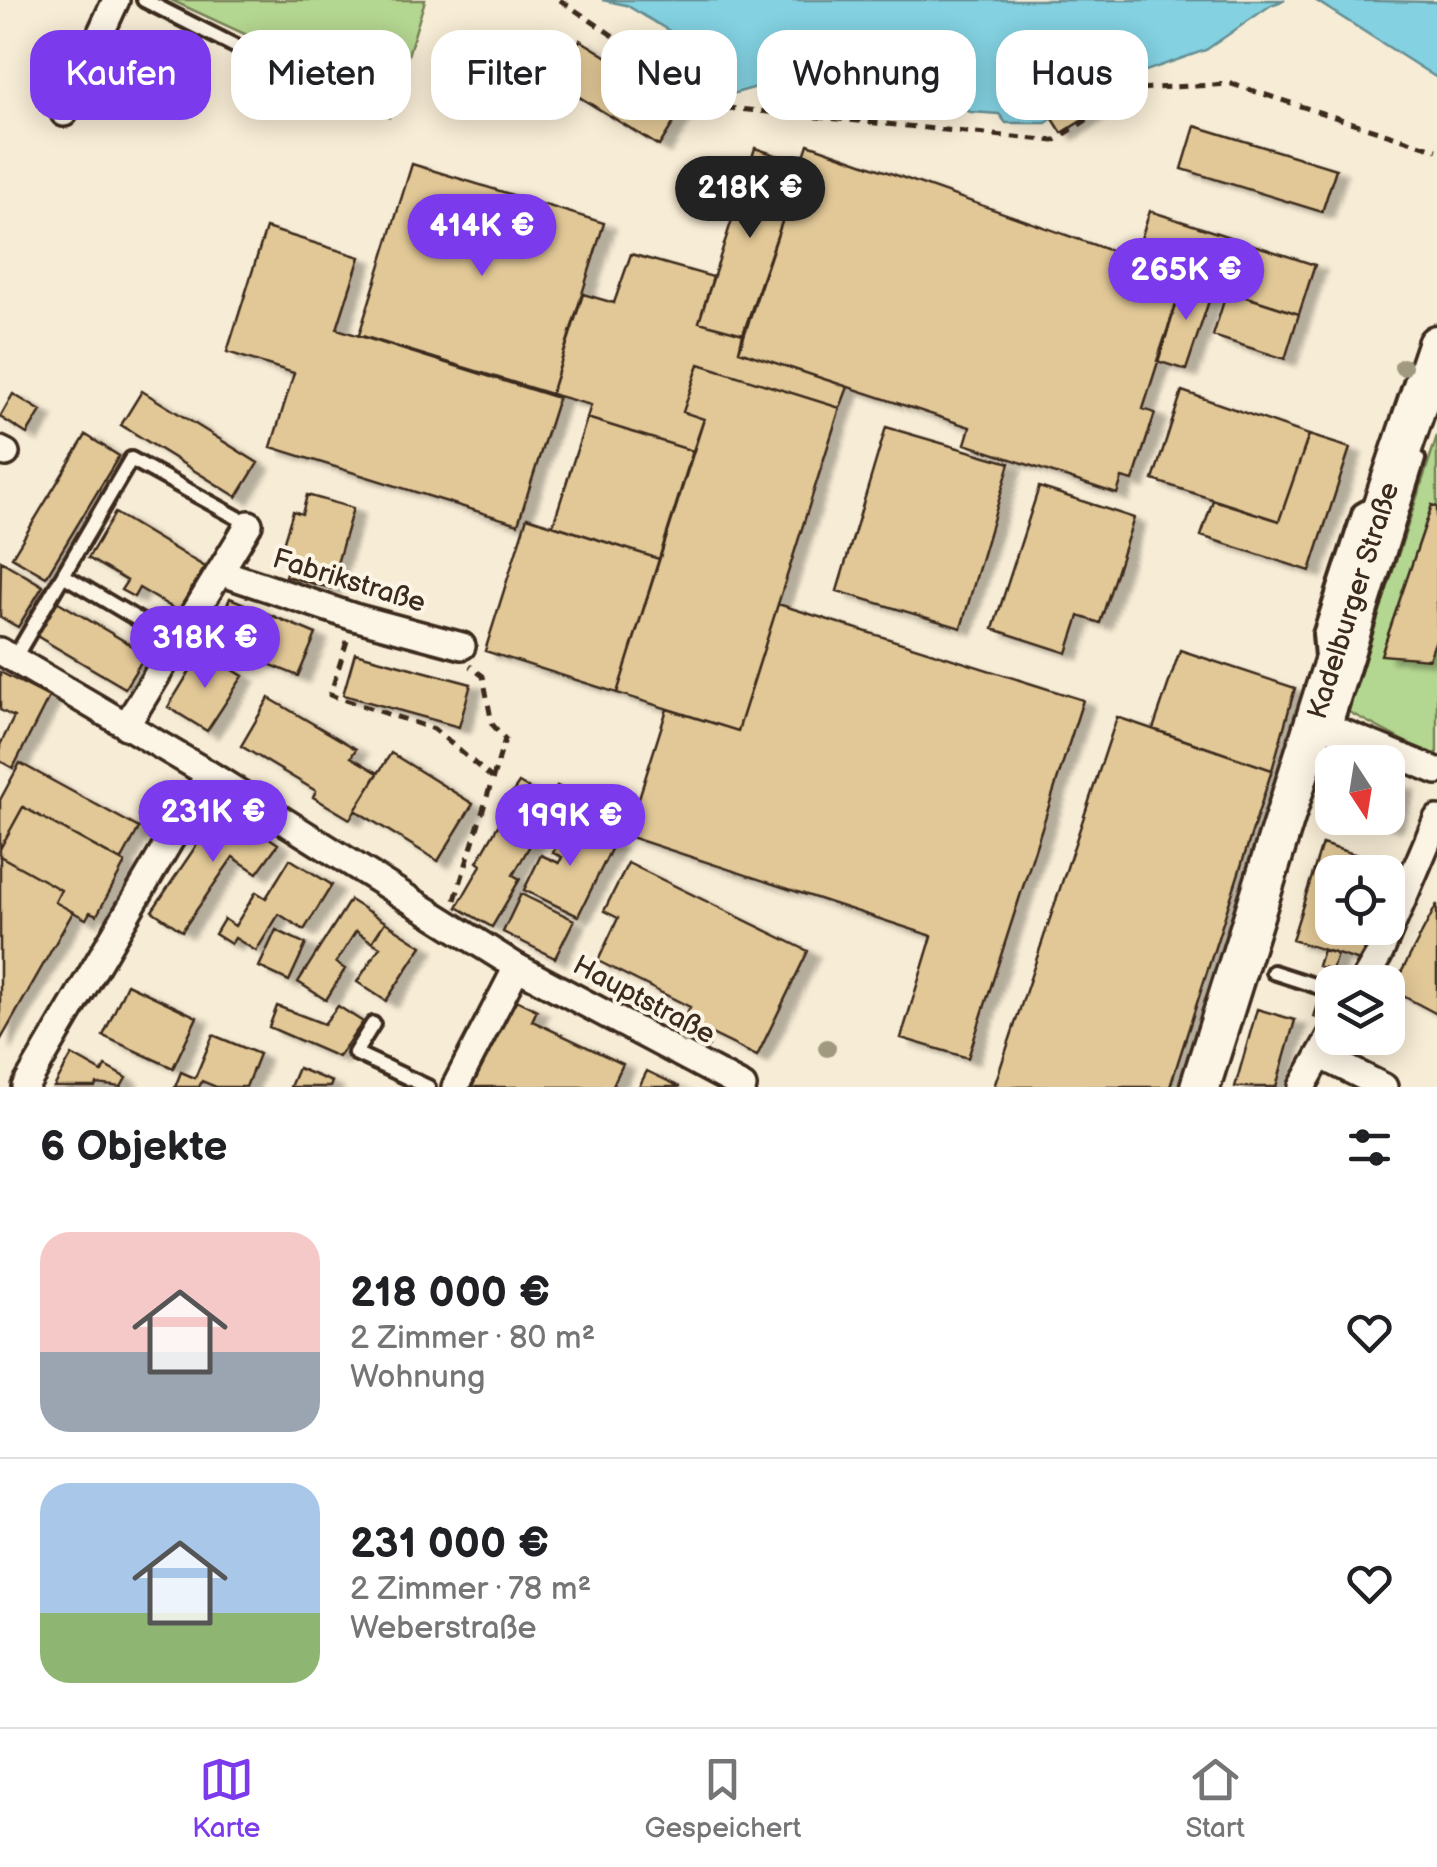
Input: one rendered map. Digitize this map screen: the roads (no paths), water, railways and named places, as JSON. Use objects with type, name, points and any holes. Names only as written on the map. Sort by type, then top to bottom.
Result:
[{"type":"main road","name":"Kadelburger Straße","points":[[1200,1087],[1325,716],[1386,496],[1428,400],[1437,345]]},
{"type":"street","points":[[102,30],[116,0]]},
{"type":"street","name":"Fabrikstraße","points":[[126,726],[249,524]]},
{"type":"street","name":"Fabrikstraße","points":[[220,572],[354,617],[462,646]]},
{"type":"street","name":"Hauptstraße","points":[[7,655],[209,774],[517,967],[742,1087]]},
{"type":"street","points":[[1325,716],[1437,771]]},
{"type":"street","points":[[25,1087],[209,774]]},
{"type":"street","points":[[1373,965],[1437,819]]},
{"type":"street","points":[[455,1087],[517,967]]},
{"type":"street","points":[[1302,1087],[1320,1055]]},
{"type":"street","points":[[1341,1055],[1384,1087]]},
{"type":"lane","points":[[144,0],[231,44]]},
{"type":"lane","points":[[1325,716],[1424,439]]},
{"type":"lane","points":[[7,655],[63,574],[131,458],[249,524]]},
{"type":"lane","points":[[63,574],[176,642]]},
{"type":"lane","points":[[1273,972],[1315,986]]},
{"type":"lane","points":[[374,1024],[355,1053],[428,1087]]},
{"type":"water","points":[[602,0],[1285,0],[1271,5],[1206,50],[1148,70],[1148,30],[996,30],[996,114],[976,112],[976,30],[757,30],[757,87],[737,93],[737,30],[668,30],[626,5]]},
{"type":"water","points":[[1315,0],[1437,2],[1437,78]]},
{"type":"water","points":[[1004,120],[1050,120],[1046,123]]}]
